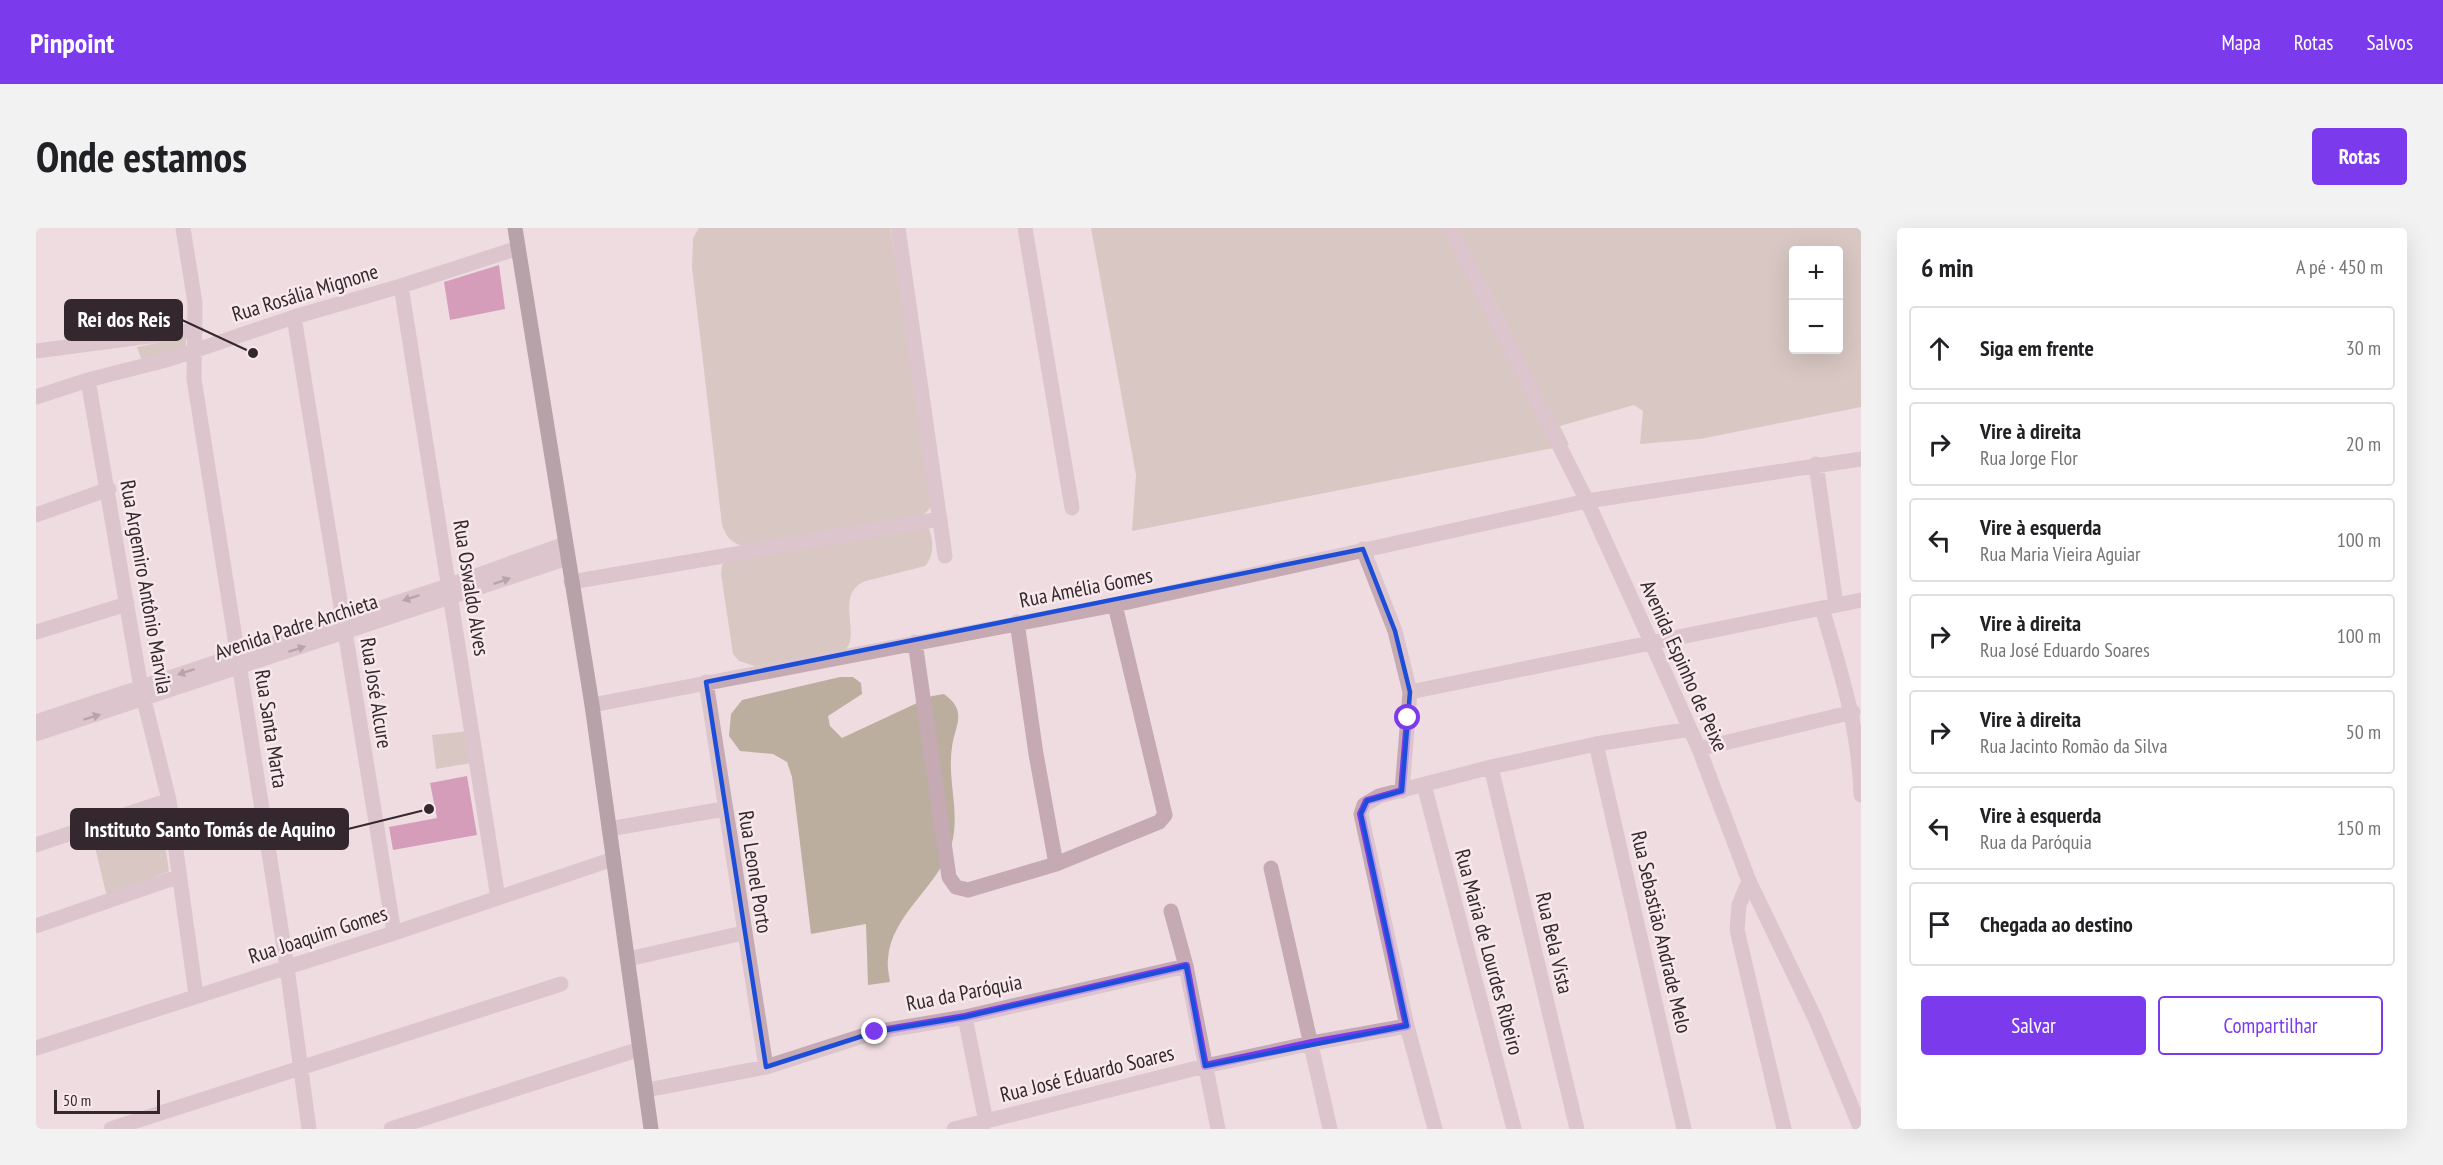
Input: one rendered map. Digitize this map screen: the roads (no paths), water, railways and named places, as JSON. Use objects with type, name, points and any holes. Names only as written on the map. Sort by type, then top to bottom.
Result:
[{"type":"main road","points":[[515,228],[592,705],[651,1129]]},
{"type":"street","name":"Rua Santa Marta","points":[[183,228],[196,330],[194,379],[287,967],[309,1129]]},
{"type":"street","points":[[898,228],[945,556]]},
{"type":"street","points":[[1025,228],[1072,508]]},
{"type":"street","name":"Avenida Espinho de Peixe","points":[[1450,228],[1587,501],[1699,749],[1749,881],[1815,1018],[1861,1129]]},
{"type":"street","name":"Rua Rosália Mignone","points":[[36,397],[194,351],[294,316],[401,286],[518,248]]},
{"type":"street","name":"Rua Oswaldo Alves","points":[[401,286],[498,898]]},
{"type":"street","name":"Rua José Alcure","points":[[294,316],[394,933]]},
{"type":"street","points":[[36,351],[196,330]]},
{"type":"street","name":"Rua Argemiro Antônio Marvila","points":[[88,380],[109,489],[142,694],[169,800],[177,877],[196,995]]},
{"type":"street","name":"Rua Amélia Gomes","points":[[592,705],[1115,605],[1587,501],[1816,464],[1861,459]]},
{"type":"street","points":[[1816,464],[1829,607],[1853,712],[1860,760],[1861,795]]},
{"type":"street","points":[[36,515],[109,489]]},
{"type":"street","points":[[571,582],[940,519]]},
{"type":"street","points":[[1363,549],[1395,631],[1410,692],[1402,791]]},
{"type":"street","name":"Avenida Padre Anchieta","points":[[36,734],[142,694],[451,592],[567,551]]},
{"type":"street","points":[[1410,692],[1861,600]]},
{"type":"street","points":[[36,632],[127,604]]},
{"type":"street","points":[[915,642],[949,877],[956,887],[968,890],[1056,864],[1159,822],[1165,815],[1115,605]]},
{"type":"street","points":[[1017,622],[1036,754],[1056,864]]},
{"type":"street","name":"Rua Leonel Porto","points":[[706,682],[743,933],[766,1067]]},
{"type":"street","name":"Avenida Padre Anchieta","points":[[36,722],[142,694]]},
{"type":"street","points":[[1699,749],[1853,712]]},
{"type":"street","points":[[1435,1129],[1407,1026],[1361,814],[1367,801],[1491,767],[1596,744],[1690,729]]},
{"type":"street","name":"Rua Sebastião Andrade Melo","points":[[1596,744],[1684,1129]]},
{"type":"street","name":"Rua Bela Vista","points":[[1491,767],[1577,1129]]},
{"type":"street","name":"Rua Maria de Lourdes Ribeiro","points":[[1424,785],[1514,1129]]},
{"type":"street","points":[[36,845],[169,800]]},
{"type":"street","points":[[609,829],[724,809]]},
{"type":"street","name":"Rua Joaquim Gomes","points":[[36,1048],[613,860]]},
{"type":"street","points":[[1271,868],[1330,1129]]},
{"type":"street","points":[[36,926],[177,877]]},
{"type":"street","points":[[1749,881],[1739,905],[1737,930],[1784,1129]]},
{"type":"street","points":[[1171,910],[1186,966],[1218,1129]]},
{"type":"street","points":[[628,959],[743,933]]},
{"type":"street","name":"Rua da Paróquia","points":[[647,1090],[766,1067],[865,1034],[965,1017],[1186,966]]},
{"type":"street","points":[[111,1129],[300,1066],[561,984]]},
{"type":"street","points":[[965,1017],[986,1122]]},
{"type":"street","name":"Rua José Eduardo Soares","points":[[954,1129],[1205,1066],[1407,1026]]},
{"type":"street","points":[[391,1129],[640,1049]]},
{"type":"place","name":"Rei dos Reis","points":[[253,353]]},
{"type":"place","name":"Instituto Santo Tomás de Aquino","points":[[429,809]]}]
